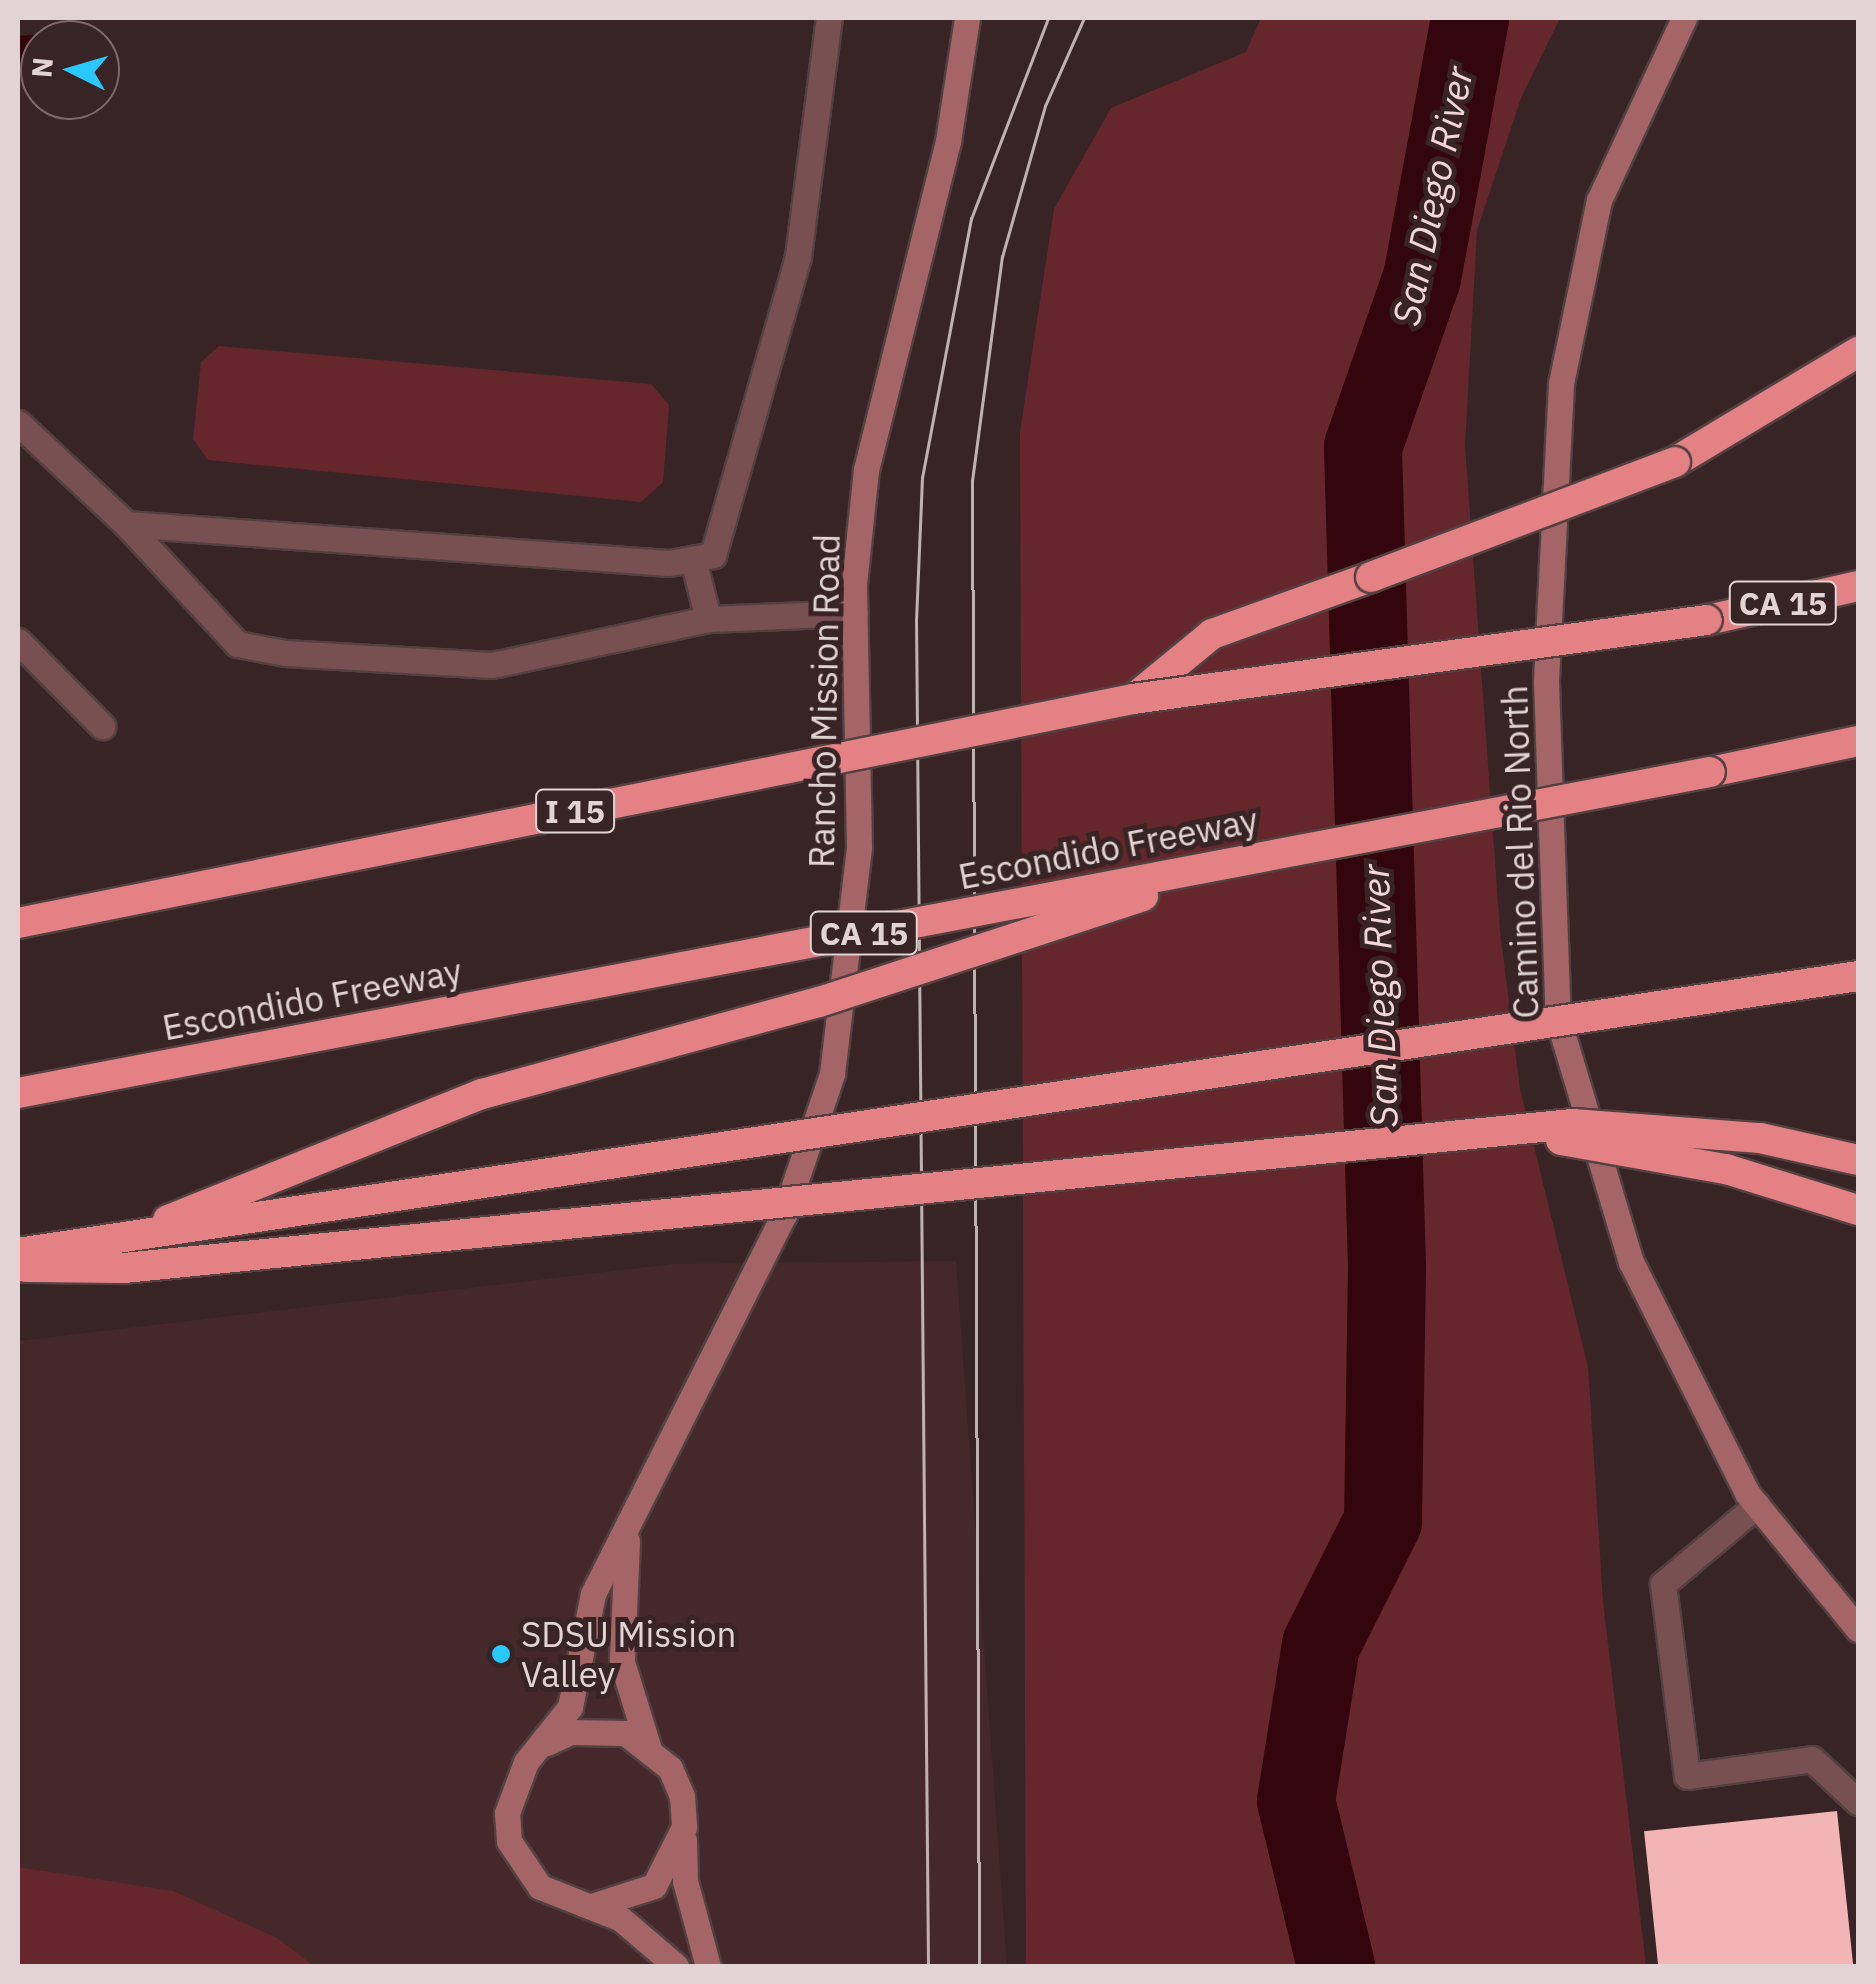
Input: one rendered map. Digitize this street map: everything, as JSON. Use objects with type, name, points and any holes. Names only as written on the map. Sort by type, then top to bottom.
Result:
[{"type":"highway","points":[[1133,699],[1212,634],[1675,462],[1858,352]]},
{"type":"highway","name":"CA 15","points":[[1133,699],[1708,620],[1858,586]]},
{"type":"highway","name":"I 15","points":[[18,923],[1133,699]]},
{"type":"highway","name":"Escondido Freeway","points":[[18,1093],[1858,741]]},
{"type":"highway","points":[[18,1283],[482,1094],[818,1002],[1262,858]]},
{"type":"highway","points":[[18,1253],[1858,976]]},
{"type":"highway","points":[[18,1267],[124,1268],[1498,1132],[1649,1125],[1858,1160]]},
{"type":"highway","points":[[1498,1132],[1726,1169],[1858,1210]]},
{"type":"street","name":"Rancho Mission Road","points":[[676,1966],[592,1906],[540,1887],[509,1841],[512,1786],[546,1743],[582,1675],[593,1594],[784,1216],[832,1074],[859,847],[855,614],[866,470],[948,141],[967,18]]},
{"type":"street","name":"Camino del Rio North","points":[[1684,18],[1599,200],[1561,384],[1546,682],[1558,1019],[1631,1262],[1757,1505],[1858,1629]]},
{"type":"street","name":"Rancho Mission Road","points":[[628,1531],[622,1662],[648,1746],[670,1768],[684,1828],[685,1882],[708,1966]]},
{"type":"street","points":[[546,1743],[598,1728],[648,1746]]},
{"type":"street","points":[[592,1906],[654,1886],[684,1828]]},
{"type":"lane","points":[[126,524],[693,559],[713,555],[753,437],[798,256],[829,18]]},
{"type":"lane","points":[[18,423],[126,524],[237,644],[285,653],[492,665],[708,619],[855,614]]},
{"type":"lane","points":[[693,559],[708,619]]},
{"type":"lane","points":[[18,641],[102,726]]},
{"type":"lane","points":[[1757,1505],[1663,1584],[1686,1776],[1812,1759],[1858,1802]]},
{"type":"shaded area","points":[[1261,18],[1560,18],[1521,98],[1477,230],[1465,445],[1500,931],[1520,1089],[1588,1367],[1603,1601],[1646,1966],[1026,1966],[1020,432],[1054,209],[1111,108],[1246,52]]},
{"type":"shaded area","points":[[20,36],[20,73],[18,72]]},
{"type":"shaded area","points":[[219,346],[651,384],[669,405],[663,482],[641,502],[208,460],[193,439],[201,362]]},
{"type":"shaded area","name":"SDSU Mission Valley","points":[[956,1261],[1007,1966],[18,1966],[18,1341],[673,1264]]},
{"type":"shaded area","points":[[18,1867],[173,1891],[277,1938],[314,1966],[18,1966]]},
{"type":"building","points":[[1837,1811],[1853,1966],[1658,1966],[1644,1831]]},
{"type":"waterway","name":"San Diego River","points":[[1336,1966],[1296,1801],[1321,1645],[1383,1521],[1387,1267],[1363,447],[1422,278],[1470,18]]},
{"type":"tram line","points":[[928,1966],[916,621],[922,478],[971,219],[1048,18]]},
{"type":"tram line","points":[[979,1966],[972,481],[1002,257],[1045,106],[1084,18]]},
{"type":"place","name":"SDSU Mission Valley","points":[[501,1654]]}]
